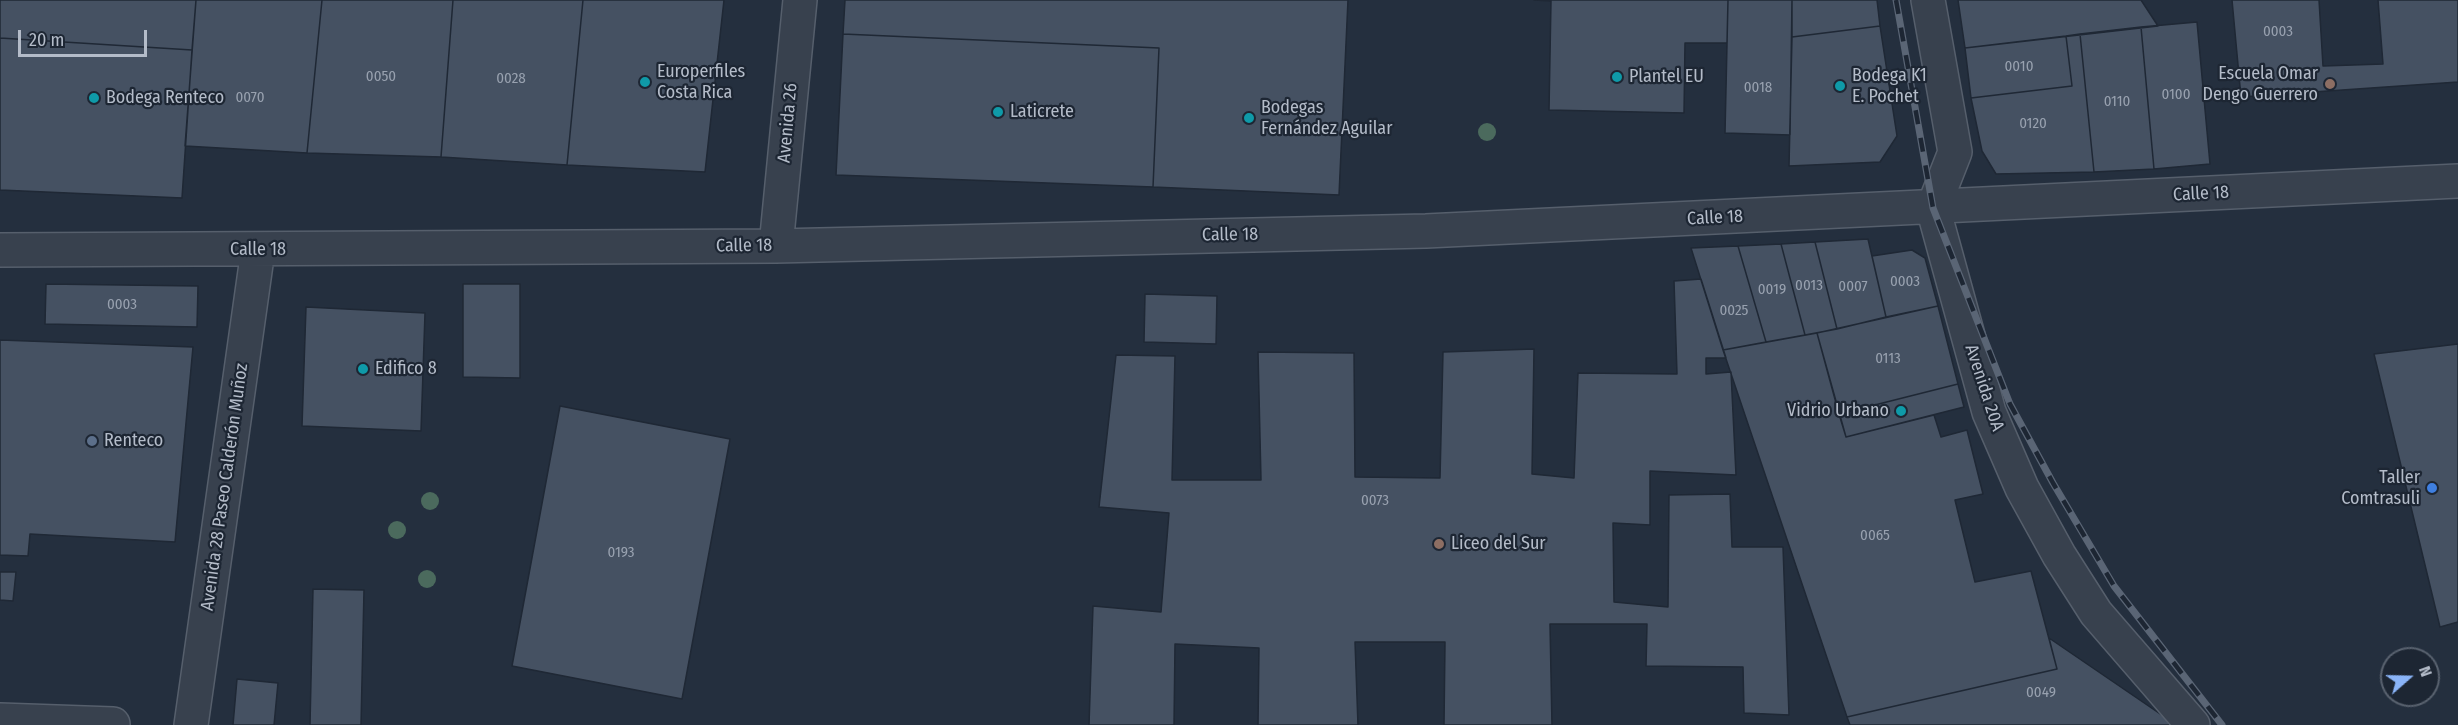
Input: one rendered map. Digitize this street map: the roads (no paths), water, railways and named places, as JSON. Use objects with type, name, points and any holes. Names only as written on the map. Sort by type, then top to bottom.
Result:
[{"type":"street","name":"Avenida 26","points":[[776,246],[800,0]]},
{"type":"street","points":[[1928,0],[1955,152],[1933,208]]},
{"type":"street","name":"Calle 18","points":[[0,250],[776,246],[1426,231],[2458,181]]},
{"type":"street","name":"Avenida 20A","points":[[1933,208],[1989,412],[2022,488],[2059,555],[2096,613],[2193,725]]},
{"type":"street","name":"Avenida 28 Paseo Calderón Muñoz","points":[[191,725],[258,250]]},
{"type":"street","points":[[0,720],[112,724]]},
{"type":"railway","points":[[1896,0],[1933,208],[2010,404],[2053,483],[2114,586],[2222,725]]},
{"type":"place","name":"Plantel EU","points":[[1617,77]]},
{"type":"place","name":"Europerfiles Costa Rica","points":[[645,82]]},
{"type":"place","name":"Escuela Omar Dengo Guerrero","points":[[2330,84]]},
{"type":"place","name":"Bodega K1 E. Pochet","points":[[1840,86]]},
{"type":"place","name":"Bodega Renteco","points":[[94,98]]},
{"type":"place","name":"Laticrete","points":[[998,112]]},
{"type":"place","name":"Bodegas Fernández Aguilar","points":[[1249,118]]},
{"type":"place","name":"Edifico 8","points":[[363,369]]},
{"type":"place","name":"Vidrio Urbano","points":[[1901,411]]},
{"type":"place","name":"Renteco","points":[[92,441]]},
{"type":"place","name":"Taller Comtrasuli","points":[[2432,488]]},
{"type":"place","name":"Liceo del Sur","points":[[1439,544]]}]
